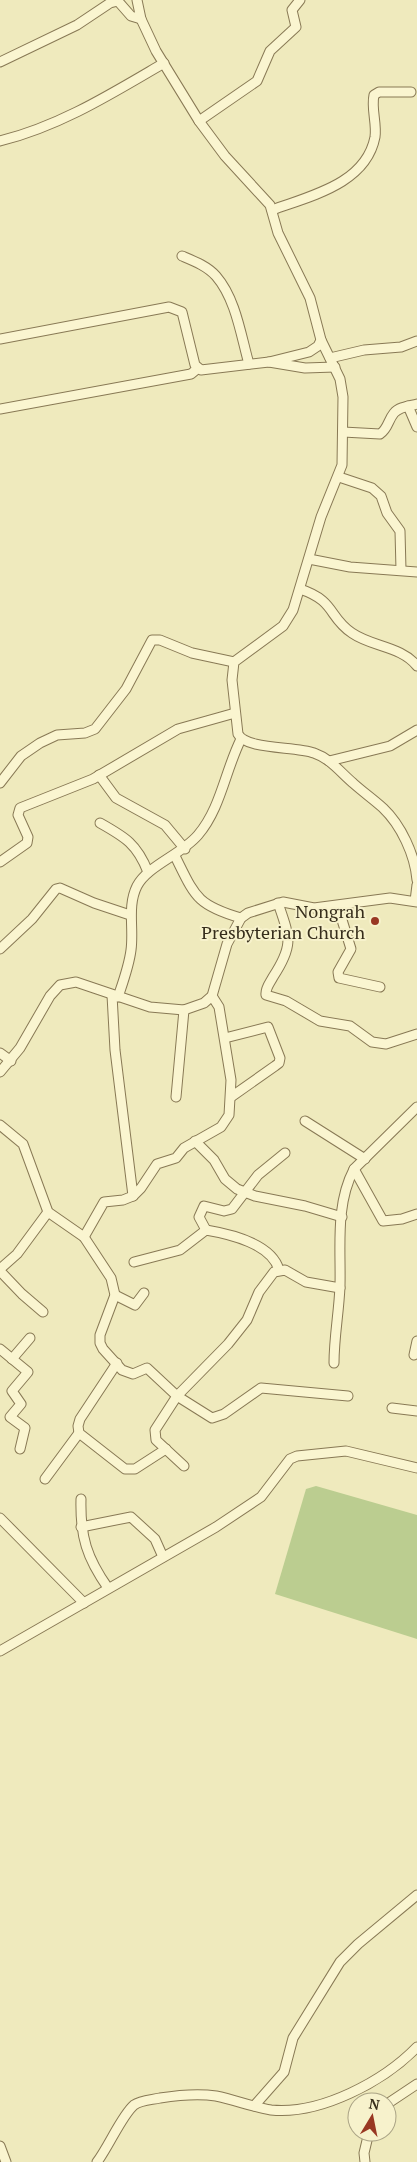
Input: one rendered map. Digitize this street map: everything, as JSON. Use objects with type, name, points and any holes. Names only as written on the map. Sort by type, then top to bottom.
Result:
[{"type":"street","points":[[0,62],[69,30],[117,0],[131,16],[141,19]]},
{"type":"street","points":[[133,1196],[117,1065],[115,996],[130,954],[130,915],[136,887],[148,872],[185,849],[212,816],[226,774],[241,738],[235,713],[232,680],[234,662],[287,622],[300,589],[325,505],[339,477],[343,458],[344,397],[335,367],[321,340],[310,298],[278,234],[272,210],[267,200],[225,156],[199,120],[164,63],[141,19],[137,0]]},
{"type":"street","points":[[199,120],[257,81],[270,51],[296,27],[292,10],[300,0]]},
{"type":"street","points":[[0,141],[40,129],[73,114],[115,93],[164,63]]},
{"type":"street","points":[[272,210],[331,187],[356,172],[367,160],[375,139],[374,95],[379,92],[411,92]]},
{"type":"street","points":[[182,256],[208,269],[216,276],[224,288],[249,364]]},
{"type":"street","points":[[0,339],[173,307],[179,309],[184,317],[197,369]]},
{"type":"street","points":[[0,409],[190,374],[197,369],[269,362],[309,352],[318,346],[321,340]]},
{"type":"street","points":[[330,358],[364,350],[401,347],[417,341]]},
{"type":"street","points":[[269,362],[305,368],[335,367]]},
{"type":"street","points":[[343,432],[380,434],[385,430],[393,414],[412,405],[417,427]]},
{"type":"street","points":[[339,477],[372,488],[381,496],[387,513],[400,531],[401,570]]},
{"type":"street","points":[[309,559],[350,567],[417,572]]},
{"type":"street","points":[[300,589],[321,598],[350,632],[373,644],[403,654],[417,666]]},
{"type":"street","points":[[0,783],[21,756],[40,743],[57,735],[85,733],[95,728],[126,689],[152,640],[160,640],[192,653],[234,662]]},
{"type":"street","points":[[0,862],[27,843],[28,837],[18,814],[20,808],[99,775],[178,729],[235,713]]},
{"type":"street","points":[[329,761],[390,746],[417,730]]},
{"type":"street","points":[[241,738],[254,744],[304,749],[329,761],[389,814],[415,858],[417,880]]},
{"type":"street","points":[[99,775],[116,798],[165,825],[185,849]]},
{"type":"street","points":[[100,823],[125,837],[137,848],[148,872]]},
{"type":"street","points":[[174,856],[200,901],[220,912],[241,918]]},
{"type":"street","points":[[0,1072],[11,1061],[50,996],[60,985],[76,982],[150,1007],[184,1010],[197,1006],[212,996],[227,944],[241,918],[248,913],[278,903],[292,902],[314,908],[338,907],[390,898],[416,902],[417,885]]},
{"type":"street","points":[[0,949],[32,919],[56,889],[60,888],[94,903],[130,915]]},
{"type":"street","points":[[278,903],[289,940],[287,953],[268,986],[266,995],[286,1001],[320,1021],[350,1026],[372,1042],[386,1044],[417,1034]]},
{"type":"street","points":[[338,907],[351,949],[338,972],[339,978],[380,987]]},
{"type":"street","points":[[84,1237],[104,1202],[123,1200],[133,1196],[141,1188],[157,1164],[174,1160],[184,1148],[224,1123],[229,1115],[231,1080],[225,1038],[219,1007],[212,996]]},
{"type":"street","points":[[176,1097],[184,1010]]},
{"type":"street","points":[[225,1038],[268,1026],[280,1058],[279,1063],[231,1097]]},
{"type":"street","points":[[0,1052],[11,1061]]},
{"type":"street","points":[[334,1363],[334,1342],[340,1288],[342,1217],[346,1190],[354,1169],[417,1107]]},
{"type":"street","points":[[305,1121],[365,1159]]},
{"type":"street","points":[[0,1126],[23,1144],[48,1212],[84,1237],[111,1278],[116,1295],[100,1335],[100,1343],[122,1370],[130,1374],[147,1368],[177,1396],[212,1418],[224,1414],[261,1388],[348,1396]]},
{"type":"street","points":[[196,1141],[231,1185],[245,1193],[305,1206],[342,1217]]},
{"type":"street","points":[[279,1270],[275,1259],[252,1244],[206,1230],[199,1217],[204,1206],[228,1211],[263,1170],[285,1153]]},
{"type":"street","points":[[354,1169],[383,1221],[402,1219],[417,1214]]},
{"type":"street","points":[[43,1312],[22,1294],[0,1270],[17,1254],[48,1212]]},
{"type":"street","points":[[134,1262],[180,1250],[206,1230]]},
{"type":"street","points":[[184,1466],[154,1436],[177,1396],[228,1344],[247,1320],[259,1292],[274,1272],[285,1270],[306,1282],[340,1288]]},
{"type":"street","points":[[116,1295],[135,1305],[144,1293]]},
{"type":"street","points":[[12,1359],[30,1338]]},
{"type":"street","points":[[414,1355],[417,1340]]},
{"type":"street","points":[[1,1351],[28,1372],[12,1391],[22,1404],[10,1417],[26,1428],[20,1449]]},
{"type":"street","points":[[117,1363],[80,1419],[79,1433],[125,1469],[130,1470],[135,1469],[166,1449]]},
{"type":"street","points":[[392,1408],[417,1411]]},
{"type":"street","points":[[44,1479],[79,1433]]},
{"type":"street","points":[[0,1651],[8,1649],[108,1588],[216,1526],[261,1497],[285,1463],[297,1456],[354,1452],[417,1468]]},
{"type":"street","points":[[81,1499],[82,1527],[91,1563],[108,1588]]},
{"type":"street","points":[[82,1527],[127,1517],[134,1518],[155,1539],[163,1557]]},
{"type":"street","points":[[0,1518],[84,1603]]},
{"type":"street","points":[[254,2106],[284,2072],[293,2038],[337,1966],[358,1944],[417,1896]]},
{"type":"street","points":[[97,2162],[129,2111],[143,2101],[190,2094],[216,2096],[272,2110],[319,2105],[335,2100],[379,2077],[405,2059],[417,2047]]},
{"type":"street","points":[[397,2097],[417,2084]]},
{"type":"street","points":[[365,2162],[364,2153],[367,2142]]},
{"type":"street","points":[[0,2146],[6,2162]]},
{"type":"green space","points":[[316,1486],[417,1515],[417,1639],[275,1594],[306,1489]]},
{"type":"place","name":"Nongrah Presbyterian Church","points":[[375,921]]}]
